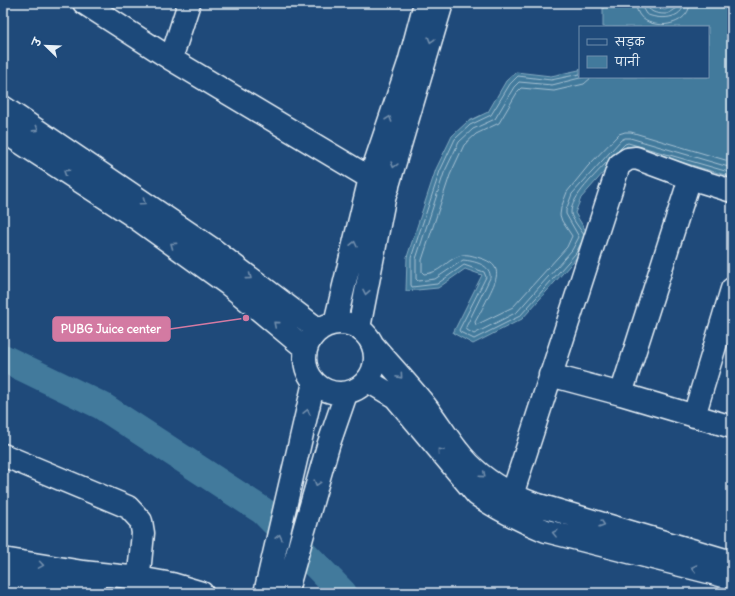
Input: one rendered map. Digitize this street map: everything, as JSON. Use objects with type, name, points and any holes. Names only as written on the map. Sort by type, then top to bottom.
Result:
[{"type":"street","points":[[171,59],[189,3]]},
{"type":"street","points":[[359,328],[384,199],[379,182],[425,3]]},
{"type":"street","points":[[374,346],[376,358],[374,370],[368,381],[354,391],[346,394],[329,392],[321,388],[309,375],[306,367],[306,349],[309,342],[327,326],[442,3]]},
{"type":"street","points":[[91,5],[171,59],[379,182]]},
{"type":"street","points":[[3,107],[327,326],[347,323],[359,328],[368,336],[374,346],[425,405],[458,452],[482,476],[512,495],[532,503],[732,562]]},
{"type":"street","points":[[3,131],[132,215],[228,284],[306,349]]},
{"type":"street","points":[[512,495],[619,165],[628,159],[636,158],[690,178],[732,191]]},
{"type":"street","points":[[621,394],[690,178]]},
{"type":"street","points":[[694,416],[732,289]]},
{"type":"street","points":[[550,375],[621,394],[732,427]]},
{"type":"street","points":[[368,381],[395,398],[477,495],[494,507],[546,531],[732,578]]},
{"type":"street","points":[[278,585],[300,443],[314,382]]},
{"type":"street","points":[[278,585],[346,394]]},
{"type":"street","points":[[3,454],[128,507],[141,521],[143,533],[137,588]]},
{"type":"street","points":[[3,558],[83,572],[137,588]]},
{"type":"street","points":[[3,576],[33,587],[100,590],[171,588],[202,593]]},
{"type":"water","points":[[603,3],[651,3],[651,7],[665,10],[678,3],[732,3],[732,177],[627,146],[581,198],[575,213],[589,236],[579,255],[522,319],[473,344],[453,333],[482,275],[465,269],[438,288],[406,291],[407,257],[436,169],[452,136],[467,122],[488,112],[506,81],[516,72],[551,76],[579,70],[579,78],[709,78],[709,26],[603,26]]},
{"type":"waterway","points":[[3,358],[102,406],[263,511],[343,593]]},
{"type":"place","name":"PUBG Juice center","points":[[246,318]]}]
